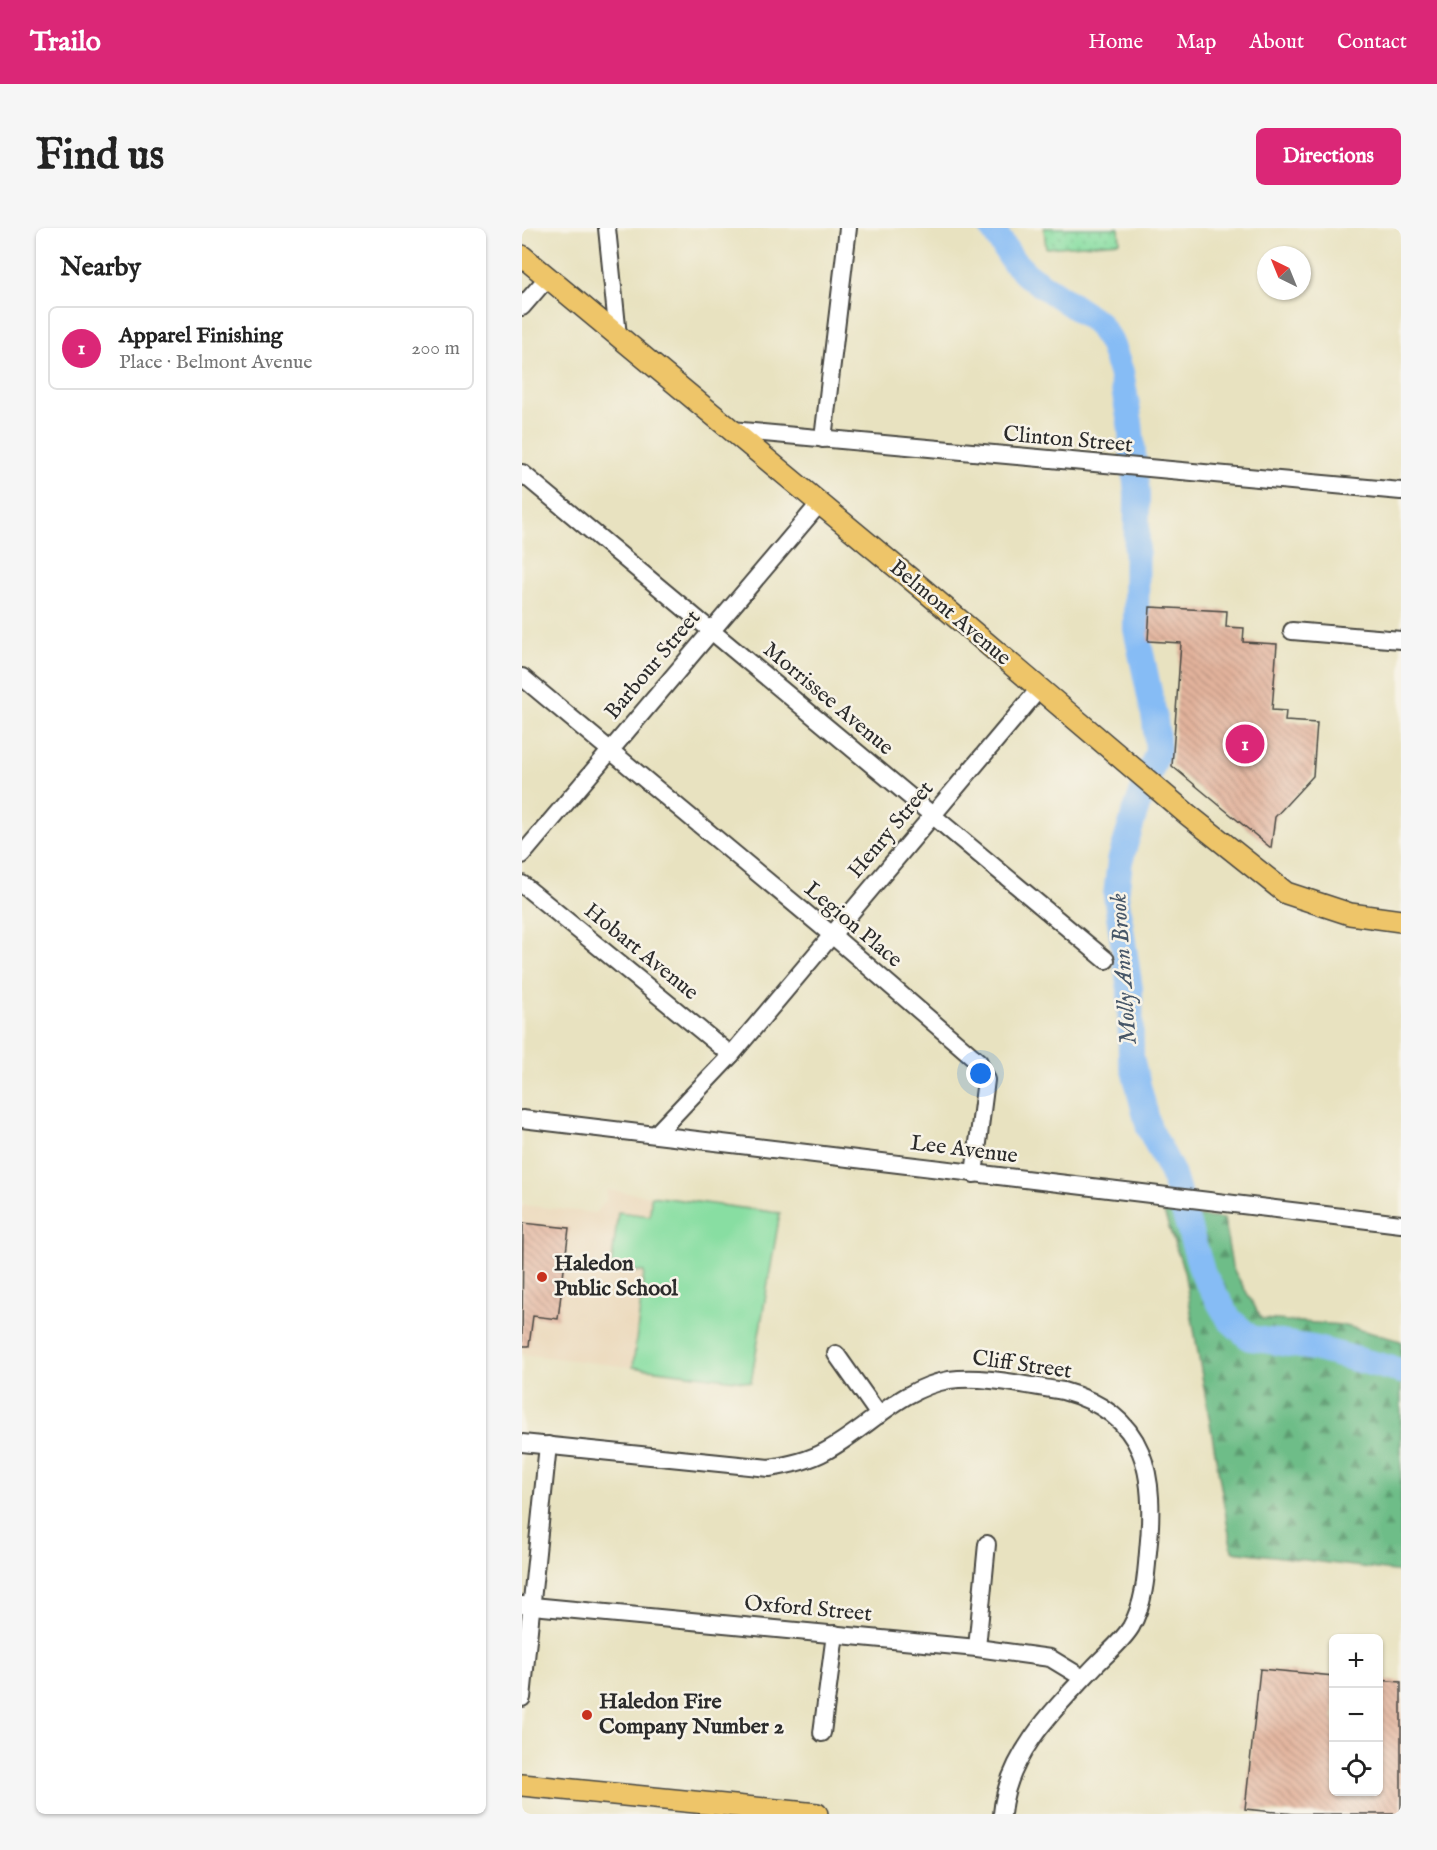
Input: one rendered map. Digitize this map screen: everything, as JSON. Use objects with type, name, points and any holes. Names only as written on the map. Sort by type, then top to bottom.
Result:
[{"type":"main road","name":"Belmont Avenue","points":[[522,256],[1116,752],[1187,814],[1286,893],[1350,914],[1401,921]]},
{"type":"main road","points":[[522,1785],[817,1814]]},
{"type":"street","points":[[607,228],[618,336]]},
{"type":"street","points":[[822,439],[848,228]]},
{"type":"street","points":[[522,307],[548,277]]},
{"type":"street","name":"Clinton Street","points":[[731,430],[1120,468],[1401,491]]},
{"type":"street","name":"Morrissee Avenue","points":[[522,473],[1106,960]]},
{"type":"street","name":"Barbour Street","points":[[522,855],[819,504]]},
{"type":"street","points":[[1292,631],[1401,640]]},
{"type":"street","name":"Legion Place","points":[[522,677],[832,935],[978,1062],[986,1080],[974,1174]]},
{"type":"street","name":"Henry Street","points":[[657,1133],[731,1055],[1039,689]]},
{"type":"street","name":"Hobart Avenue","points":[[522,884],[731,1055]]},
{"type":"street","name":"Lee Avenue","points":[[522,1119],[657,1133],[974,1174],[1401,1224]]},
{"type":"street","points":[[836,1354],[879,1415]]},
{"type":"street","name":"Cliff Street","points":[[522,1443],[769,1468],[813,1458],[906,1396],[947,1381],[980,1380],[1078,1395],[1105,1410],[1127,1431],[1141,1452],[1151,1488],[1145,1585],[1138,1614],[1129,1630],[1083,1678],[1026,1747],[1016,1762],[1005,1790],[1002,1814]]},
{"type":"street","points":[[522,1698],[527,1606],[548,1445]]},
{"type":"street","points":[[977,1648],[987,1544]]},
{"type":"street","name":"Oxford Street","points":[[527,1606],[977,1648],[1050,1658],[1083,1678]]},
{"type":"street","points":[[822,1733],[835,1634]]},
{"type":"shaded area","points":[[607,1190],[780,1213],[737,1380],[522,1354],[522,1205],[595,1213],[606,1201]]},
{"type":"green space","points":[[1044,228],[1119,228],[1120,242],[1046,248]]},
{"type":"green space","points":[[651,1196],[780,1213],[751,1382],[633,1367],[644,1272],[611,1269],[618,1212],[650,1216]]},
{"type":"green space","points":[[1164,1213],[1224,1219],[1232,1267],[1262,1319],[1342,1325],[1401,1341],[1401,1572],[1232,1551],[1184,1271]]},
{"type":"building","points":[[1150,607],[1227,611],[1226,627],[1244,628],[1243,642],[1277,644],[1272,710],[1286,711],[1285,721],[1317,723],[1313,776],[1275,817],[1271,848],[1172,766],[1181,643],[1148,641]]},
{"type":"building","name":"Haledon Public School","points":[[523,1223],[569,1228],[558,1319],[533,1316],[529,1346],[522,1346]]},
{"type":"building","points":[[1260,1669],[1329,1676],[1329,1796],[1383,1796],[1383,1680],[1401,1682],[1401,1814],[1295,1814],[1245,1809]]},
{"type":"waterway","name":"Molly Ann Brook","points":[[992,228],[1013,261],[1027,275],[1097,322],[1111,343],[1121,372],[1130,423],[1137,494],[1136,629],[1155,720],[1158,751],[1135,812],[1120,861],[1116,895],[1130,989],[1131,1058],[1149,1128],[1172,1173],[1203,1274],[1229,1319],[1250,1338],[1313,1348],[1401,1371]]},
{"type":"place","name":"Apparel Finishing","points":[[1245,744]]},
{"type":"place","name":"Haledon Public School","points":[[542,1277]]},
{"type":"place","name":"Haledon Fire Company Number 2","points":[[587,1715]]}]
